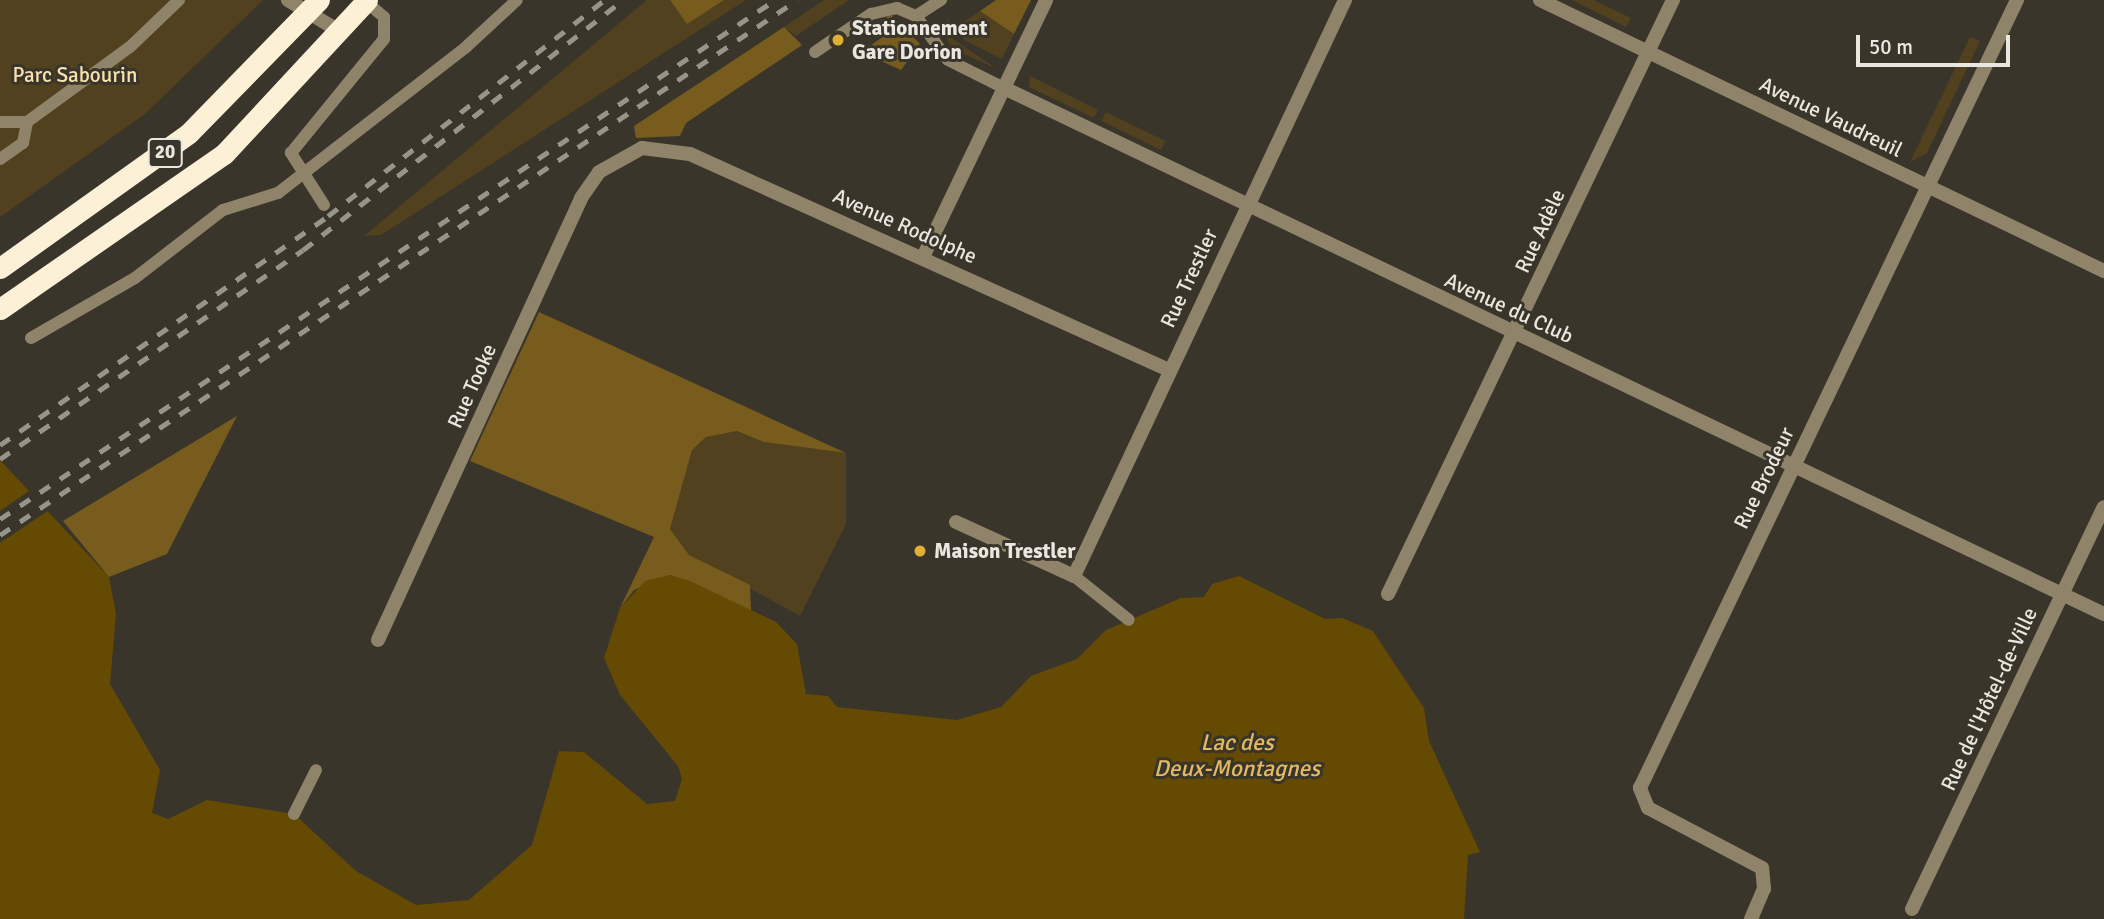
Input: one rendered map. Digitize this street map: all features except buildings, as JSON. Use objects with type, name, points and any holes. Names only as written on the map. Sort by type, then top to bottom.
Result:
[{"type":"highway","name":"20","points":[[0,309],[224,154],[342,33],[367,1]]},
{"type":"highway","name":"20","points":[[0,268],[188,134],[314,6]]},
{"type":"street","points":[[288,0],[314,6],[342,33]]},
{"type":"street","points":[[923,257],[1046,0]]},
{"type":"street","name":"Rue Trestler","points":[[1074,576],[1345,0]]},
{"type":"street","name":"Avenue Vaudreuil","points":[[1540,0],[2104,271]]},
{"type":"street","name":"Rue Adèle","points":[[1388,594],[1673,0]]},
{"type":"street","name":"Rue Brodeur","points":[[1751,919],[1764,889],[1762,867],[1648,808],[1639,794],[2017,0]]},
{"type":"street","name":"Avenue du Club","points":[[1004,89],[2104,614]]},
{"type":"street","name":"Avenue Rodolphe","points":[[618,159],[642,148],[677,149],[923,257],[1169,370]]},
{"type":"street","name":"Rue Tooke","points":[[378,640],[581,198],[618,159]]},
{"type":"street","name":"Rue de l'Hôtel-de-Ville","points":[[1912,909],[2104,507]]},
{"type":"street","points":[[956,522],[1074,576]]},
{"type":"lane","points":[[0,121],[27,122],[130,47],[179,0]]},
{"type":"lane","points":[[31,338],[135,278],[223,210],[271,196],[302,174],[517,0]]},
{"type":"lane","points":[[815,52],[882,9],[916,16],[941,0]]},
{"type":"lane","points":[[324,205],[302,174],[292,149],[384,39],[384,17],[367,1]]},
{"type":"lane","name":"Avenue du Club","points":[[916,16],[942,56],[1004,89]]},
{"type":"lane","points":[[0,159],[23,143],[27,122]]},
{"type":"lane","points":[[1074,576],[1129,620]]},
{"type":"lane","points":[[294,814],[316,770]]},
{"type":"green space","name":"Parc Sabourin","points":[[0,0],[263,0],[145,114],[0,217]]},
{"type":"green space","points":[[647,0],[670,0],[687,23],[724,0],[746,0],[381,235],[364,236]]},
{"type":"green space","points":[[824,0],[849,0],[796,36],[784,27]]},
{"type":"green space","points":[[1572,0],[1594,0],[1631,18],[1626,27]]},
{"type":"green space","points":[[980,11],[1014,34],[1002,59],[964,40],[943,15],[956,27]]},
{"type":"green space","points":[[938,19],[953,39],[997,69],[951,48]]},
{"type":"green space","points":[[1970,37],[1980,41],[1927,153],[1910,162]]},
{"type":"green space","points":[[1030,76],[1098,110],[1094,118],[1029,87]]},
{"type":"green space","points":[[1106,112],[1165,141],[1161,150],[1102,121]]},
{"type":"green space","points":[[737,431],[764,442],[846,453],[846,524],[800,616],[689,555],[670,529],[692,450],[706,437]]},
{"type":"shaded area","points":[[670,0],[724,0],[687,24]]},
{"type":"shaded area","points":[[996,0],[1031,0],[1014,34],[980,11]]},
{"type":"shaded area","points":[[891,15],[920,44],[901,70],[861,52],[884,36],[878,22]]},
{"type":"shaded area","points":[[784,27],[802,45],[686,123],[680,136],[636,138],[634,126]]},
{"type":"shaded area","points":[[539,312],[846,453],[764,442],[737,431],[706,437],[692,450],[670,529],[689,555],[750,585],[751,611],[670,575],[634,590],[620,608],[654,537],[470,461]]},
{"type":"shaded area","points":[[237,416],[167,554],[109,577],[63,521]]},
{"type":"water","name":"Lac des Deux-Montagnes","points":[[0,460],[109,577],[116,614],[110,684],[160,770],[152,813],[168,819],[207,800],[294,814],[356,871],[416,905],[469,900],[532,845],[559,751],[584,752],[647,804],[675,801],[682,779],[678,766],[620,695],[604,658],[620,608],[645,581],[670,575],[690,581],[776,622],[797,644],[806,694],[828,696],[837,707],[957,720],[1001,707],[1031,676],[1077,659],[1106,630],[1181,598],[1204,597],[1212,584],[1239,576],[1325,619],[1342,618],[1373,631],[1424,708],[1429,741],[1480,852],[1468,855],[1464,919],[0,919]]},
{"type":"pier","points":[[35,487],[55,506],[0,543],[0,511]]},
{"type":"railway","points":[[0,445],[328,216],[604,0]]},
{"type":"railway","points":[[0,459],[303,250],[623,0]]},
{"type":"railway","points":[[0,519],[775,0]]},
{"type":"railway","points":[[0,535],[797,0]]},
{"type":"place","name":"Stationnement Gare Dorion","points":[[838,40]]},
{"type":"place","name":"Maison Trestler","points":[[920,551]]}]
